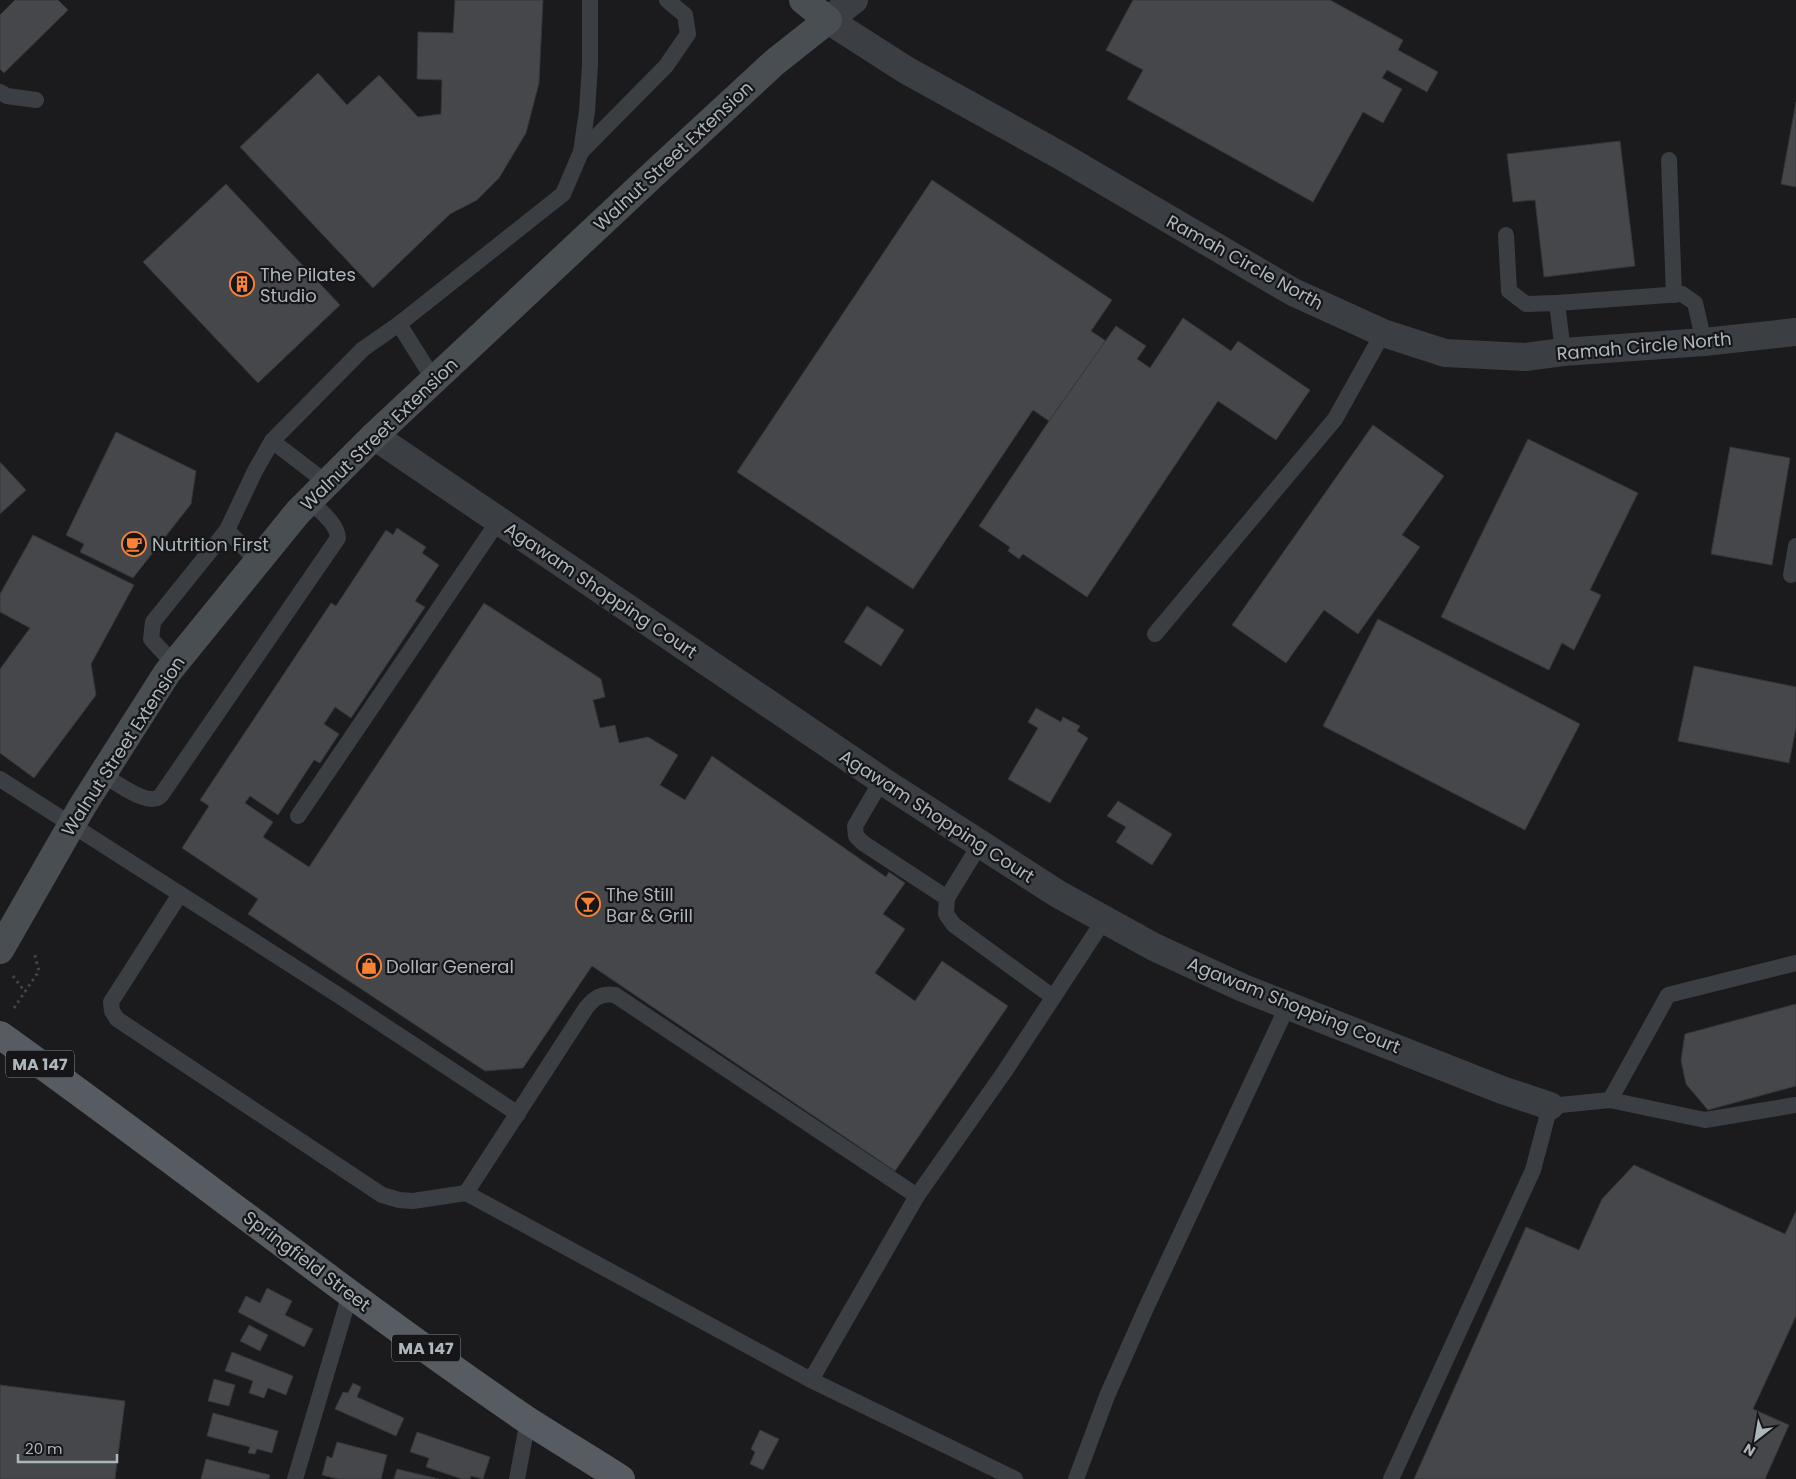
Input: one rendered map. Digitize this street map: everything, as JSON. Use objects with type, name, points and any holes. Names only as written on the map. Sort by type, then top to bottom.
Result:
[{"type":"main road","name":"Springfield Street","points":[[0,1035],[112,1116],[350,1294],[528,1420],[621,1479]]},
{"type":"street","points":[[802,0],[828,20],[854,0]]},
{"type":"street","name":"Ramah Circle North","points":[[828,20],[906,70],[1063,157],[1293,292],[1383,334],[1445,353],[1525,357],[1564,352],[1704,342],[1796,332]]},
{"type":"street","name":"Walnut Street Extension","points":[[0,950],[102,774],[174,664],[298,512],[374,436],[760,76],[828,20]]},
{"type":"street","name":"Agawam Shopping Court","points":[[374,436],[882,780],[1058,894],[1154,947],[1243,988],[1502,1090],[1550,1106]]},
{"type":"lane","points":[[174,664],[150,639],[153,622],[227,530],[272,441],[363,349],[399,324],[562,194],[581,152],[587,112],[590,65],[590,0]]},
{"type":"lane","points":[[581,152],[666,66],[688,34],[685,15],[667,0]]},
{"type":"lane","points":[[0,92],[7,96],[36,100]]},
{"type":"lane","points":[[1669,160],[1674,295]]},
{"type":"lane","points":[[1506,235],[1510,291],[1526,304],[1682,294],[1695,303],[1704,342]]},
{"type":"lane","points":[[1557,303],[1564,352]]},
{"type":"lane","points":[[399,324],[434,380]]},
{"type":"lane","points":[[1156,634],[1335,419],[1383,334]]},
{"type":"lane","points":[[102,774],[142,798],[151,800],[159,797],[338,538],[338,531],[318,492],[272,441]]},
{"type":"lane","points":[[298,816],[499,520]]},
{"type":"lane","points":[[227,530],[258,562]]},
{"type":"lane","points":[[1791,575],[1796,546]]},
{"type":"lane","points":[[0,779],[518,1114]]},
{"type":"lane","points":[[882,780],[854,826],[856,836],[863,843],[947,898]]},
{"type":"lane","points":[[980,844],[947,898],[946,914],[954,925],[1053,997]]},
{"type":"lane","points":[[180,894],[111,1002],[112,1011],[117,1019],[382,1194],[399,1200],[413,1201],[466,1192],[811,1380],[1015,1479]]},
{"type":"lane","points":[[811,1380],[917,1196],[1005,1071],[1104,920]]},
{"type":"lane","points":[[1610,1100],[1668,995],[1796,963]]},
{"type":"lane","points":[[466,1192],[561,1045],[592,1001],[599,996],[607,994],[615,995],[917,1196]]},
{"type":"lane","points":[[1076,1479],[1107,1396],[1146,1308],[1288,1005]]},
{"type":"lane","points":[[1391,1479],[1533,1170],[1550,1106],[1610,1100],[1705,1120],[1796,1105]]},
{"type":"lane","points":[[296,1479],[350,1294]]},
{"type":"lane","points":[[517,1479],[528,1420]]},
{"type":"building","points":[[15,0],[58,0],[68,10],[4,73],[0,69],[0,15]]},
{"type":"building","points":[[455,0],[543,0],[539,83],[526,133],[499,178],[477,200],[450,214],[373,288],[240,147],[318,73],[347,105],[379,75],[418,117],[441,114],[442,80],[417,79],[418,32],[453,33]]},
{"type":"building","points":[[1133,0],[1330,0],[1403,40],[1398,50],[1438,72],[1427,92],[1387,70],[1382,78],[1402,89],[1383,123],[1363,112],[1313,202],[1127,99],[1143,70],[1106,50]]},
{"type":"building","points":[[1796,102],[1796,187],[1781,184]]},
{"type":"building","points":[[1620,141],[1635,266],[1544,277],[1535,200],[1513,202],[1507,154]]},
{"type":"building","points":[[932,180],[1112,300],[1091,331],[1106,341],[1049,421],[1033,410],[913,589],[737,472]]},
{"type":"building","name":"The Pilates Studio","points":[[226,184],[340,305],[258,383],[143,262]]},
{"type":"building","points":[[1183,318],[1231,351],[1238,341],[1310,390],[1276,440],[1218,401],[1087,597],[1023,554],[1019,559],[1008,551],[1010,547],[979,526],[1049,421],[1116,326],[1146,346],[1137,359],[1150,368]]},
{"type":"building","points":[[1373,425],[1444,476],[1402,535],[1420,547],[1358,634],[1324,610],[1286,663],[1232,625]]},
{"type":"building","points":[[116,432],[196,471],[191,504],[133,578],[80,552],[84,544],[66,535]]},
{"type":"building","points":[[1528,439],[1638,493],[1590,590],[1601,595],[1574,650],[1562,643],[1549,670],[1441,617]]},
{"type":"building","points":[[1730,447],[1790,458],[1772,565],[1711,554]]},
{"type":"building","points":[[0,462],[26,490],[0,514]]},
{"type":"building","points":[[397,528],[426,547],[422,553],[439,565],[415,601],[425,607],[351,718],[335,707],[324,724],[339,734],[320,763],[314,760],[278,815],[250,796],[245,803],[273,822],[263,837],[309,867],[484,603],[601,679],[605,697],[593,700],[600,728],[615,725],[619,743],[648,737],[678,755],[660,785],[685,800],[712,756],[886,877],[889,872],[905,883],[883,914],[905,929],[875,973],[915,1001],[942,961],[1008,1006],[895,1171],[592,966],[523,1068],[485,1071],[248,914],[258,899],[182,848],[209,806],[200,800],[331,603],[336,606],[386,530],[393,535]]},
{"type":"building","points":[[33,535],[134,585],[91,664],[96,695],[34,778],[0,753],[0,669],[30,628],[0,612],[0,594]]},
{"type":"building","points":[[867,606],[904,630],[881,666],[844,642]]},
{"type":"building","points":[[1378,619],[1580,724],[1525,830],[1323,726]]},
{"type":"building","points":[[1694,666],[1796,687],[1796,728],[1789,763],[1678,741]]},
{"type":"building","points":[[1036,708],[1061,722],[1063,717],[1080,726],[1077,731],[1088,738],[1050,803],[1008,779],[1038,728],[1028,722]]},
{"type":"building","points":[[1118,801],[1172,834],[1152,865],[1116,842],[1126,827],[1107,816]]},
{"type":"building","points":[[1796,1004],[1796,1086],[1708,1110],[1686,1084],[1681,1060],[1685,1034]]},
{"type":"building","points":[[1634,1165],[1785,1234],[1796,1211],[1796,1316],[1753,1409],[1789,1425],[1765,1479],[1414,1479],[1526,1227],[1579,1250],[1602,1199]]},
{"type":"building","points":[[267,1288],[292,1301],[285,1315],[313,1329],[304,1347],[238,1312],[246,1296],[260,1303]]},
{"type":"building","points":[[249,1325],[268,1335],[260,1351],[240,1341]]},
{"type":"building","points":[[232,1352],[293,1376],[286,1395],[268,1388],[264,1398],[249,1393],[253,1381],[225,1371]]},
{"type":"building","points":[[214,1379],[235,1385],[229,1406],[208,1401]]},
{"type":"building","points":[[353,1383],[361,1387],[357,1397],[404,1418],[396,1436],[335,1409],[343,1392],[348,1393]]},
{"type":"building","points":[[0,1385],[125,1401],[115,1479],[0,1479]]},
{"type":"building","points":[[213,1413],[278,1431],[272,1453],[257,1449],[255,1454],[248,1453],[250,1447],[207,1436]]},
{"type":"building","points":[[760,1430],[779,1439],[763,1470],[750,1464],[755,1452],[751,1449]]},
{"type":"building","points":[[417,1432],[490,1457],[483,1479],[471,1476],[470,1479],[462,1479],[426,1467],[429,1458],[410,1452]]},
{"type":"building","points":[[337,1442],[387,1455],[381,1479],[338,1479],[322,1475],[327,1456],[332,1458]]},
{"type":"building","points":[[206,1459],[270,1475],[269,1479],[201,1479]]},
{"type":"building","points":[[397,1469],[439,1479],[394,1479]]},
{"type":"place","name":"The Pilates Studio","points":[[242,284]]},
{"type":"place","name":"Nutrition First","points":[[134,544]]},
{"type":"place","name":"The Still Bar & Grill","points":[[588,904]]},
{"type":"place","name":"Dollar General","points":[[369,966]]}]
